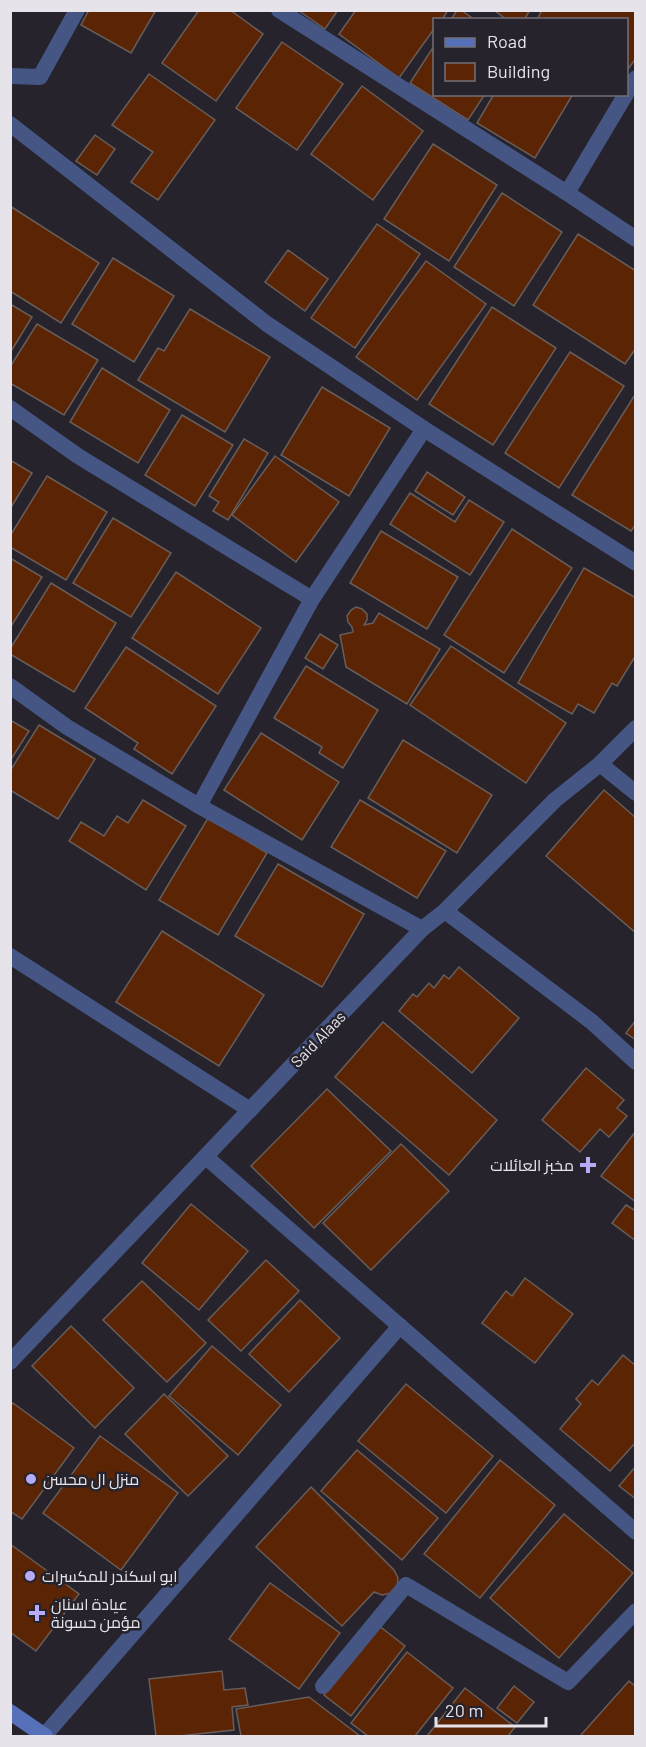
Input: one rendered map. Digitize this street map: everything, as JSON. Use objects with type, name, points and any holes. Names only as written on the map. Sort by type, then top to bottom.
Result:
[{"type":"main road","points":[[10,1712],[44,1736]]},
{"type":"street","points":[[10,76],[40,77],[77,10]]},
{"type":"street","points":[[279,10],[636,239]]},
{"type":"street","points":[[628,91],[636,78]]},
{"type":"street","points":[[567,194],[625,96]]},
{"type":"street","points":[[10,124],[267,324],[424,429],[636,563]]},
{"type":"street","points":[[10,408],[78,456],[312,599]]},
{"type":"street","points":[[199,806],[312,599],[424,429]]},
{"type":"street","points":[[10,686],[67,727],[199,806],[422,929]]},
{"type":"street","name":"Said Alaas","points":[[10,1362],[422,929],[445,910],[555,800],[600,764],[636,728]]},
{"type":"street","points":[[600,764],[636,793]]},
{"type":"street","points":[[445,910],[592,1022],[636,1062]]},
{"type":"street","points":[[10,956],[250,1110]]},
{"type":"street","points":[[206,1157],[636,1532]]},
{"type":"street","points":[[44,1736],[400,1326]]},
{"type":"street","points":[[323,1686],[406,1585],[568,1682],[636,1611]]},
{"type":"building","points":[[89,10],[156,10],[131,53],[81,25]]},
{"type":"building","points":[[199,10],[230,10],[263,34],[216,101],[162,63]]},
{"type":"building","points":[[298,10],[338,10],[325,29]]},
{"type":"building","points":[[356,10],[448,10],[443,18],[433,18],[433,30],[399,78],[339,34]]},
{"type":"building","points":[[457,10],[461,10],[472,18],[452,18]]},
{"type":"building","points":[[494,10],[530,10],[525,18],[504,18]]},
{"type":"building","points":[[542,10],[636,10],[636,58],[628,69],[628,18],[538,18]]},
{"type":"building","points":[[282,42],[343,84],[297,150],[236,108]]},
{"type":"building","points":[[433,48],[433,96],[484,96],[468,120],[410,83]]},
{"type":"building","points":[[149,74],[215,120],[158,200],[131,182],[153,152],[112,125]]},
{"type":"building","points":[[362,86],[423,131],[373,200],[311,154]]},
{"type":"building","points":[[493,96],[572,96],[535,158],[477,123]]},
{"type":"building","points":[[95,135],[115,149],[97,175],[76,161]]},
{"type":"building","points":[[433,144],[497,185],[449,261],[384,219]]},
{"type":"building","points":[[502,193],[562,232],[514,306],[454,267]]},
{"type":"building","points":[[10,206],[99,263],[61,323],[10,291]]},
{"type":"building","points":[[377,224],[420,254],[355,348],[311,318]]},
{"type":"building","points":[[578,234],[636,271],[636,348],[625,364],[533,305]]},
{"type":"building","points":[[288,250],[328,279],[305,311],[265,282]]},
{"type":"building","points":[[113,258],[174,296],[134,362],[72,324]]},
{"type":"building","points":[[426,261],[486,304],[417,400],[356,357]]},
{"type":"building","points":[[10,304],[32,317],[10,353]]},
{"type":"building","points":[[492,307],[556,348],[493,445],[429,404]]},
{"type":"building","points":[[190,309],[270,357],[225,432],[138,380],[158,348],[164,351]]},
{"type":"building","points":[[37,324],[98,360],[64,415],[10,383],[10,367]]},
{"type":"building","points":[[570,352],[624,386],[559,488],[505,453]]},
{"type":"building","points":[[102,368],[170,410],[138,463],[70,422]]},
{"type":"building","points":[[322,387],[390,428],[349,496],[281,455]]},
{"type":"building","points":[[636,393],[636,524],[631,531],[572,495]]},
{"type":"building","points":[[182,415],[233,445],[195,506],[145,475]]},
{"type":"building","points":[[244,439],[268,453],[228,520],[213,511],[219,502],[209,496]]},
{"type":"building","points":[[275,456],[339,502],[296,562],[232,515]]},
{"type":"building","points":[[10,460],[32,473],[10,509]]},
{"type":"building","points":[[427,472],[465,497],[453,515],[415,491]]},
{"type":"building","points":[[47,476],[107,512],[66,580],[10,547],[10,536]]},
{"type":"building","points":[[410,493],[455,522],[469,500],[504,522],[470,575],[390,524]]},
{"type":"building","points":[[113,518],[171,553],[131,617],[73,583]]},
{"type":"building","points":[[512,529],[572,568],[504,673],[444,635]]},
{"type":"building","points":[[381,531],[458,577],[427,629],[350,583]]},
{"type":"building","points":[[10,558],[42,577],[10,628]]},
{"type":"building","points":[[584,568],[636,598],[636,655],[617,686],[612,683],[594,713],[578,704],[572,714],[518,683]]},
{"type":"building","points":[[176,572],[261,628],[218,694],[132,638]]},
{"type":"building","points":[[51,583],[116,623],[74,692],[10,654],[10,649]]},
{"type":"building","points":[[356,607],[367,614],[364,625],[373,623],[379,613],[440,649],[407,704],[346,667],[340,635],[353,632],[347,616]]},
{"type":"building","points":[[320,634],[338,645],[323,669],[305,658]]},
{"type":"building","points":[[451,646],[566,723],[526,783],[410,705]]},
{"type":"building","points":[[126,647],[216,706],[172,774],[134,749],[138,743],[85,708]]},
{"type":"building","points":[[306,666],[378,710],[343,768],[319,753],[322,747],[274,718]]},
{"type":"building","points":[[10,720],[29,731],[10,761]]},
{"type":"building","points":[[39,725],[95,759],[58,819],[10,790],[10,771]]},
{"type":"building","points":[[261,733],[339,782],[302,840],[224,790]]},
{"type":"building","points":[[403,740],[492,795],[457,853],[368,798]]},
{"type":"building","points":[[604,790],[636,818],[636,933],[546,856]]},
{"type":"building","points":[[143,800],[186,826],[146,890],[69,841],[81,822],[104,836],[117,816],[128,823]]},
{"type":"building","points":[[360,800],[446,851],[417,898],[331,847]]},
{"type":"building","points":[[208,818],[267,853],[218,935],[159,900]]},
{"type":"building","points":[[278,864],[364,914],[322,987],[235,936]]},
{"type":"building","points":[[162,931],[264,995],[219,1066],[116,1002]]},
{"type":"building","points":[[459,967],[519,1018],[472,1073],[399,1011],[413,994],[417,997],[429,983],[434,988],[444,975],[449,979]]},
{"type":"building","points":[[636,1020],[636,1040],[626,1033]]},
{"type":"building","points":[[383,1022],[497,1120],[449,1175],[335,1077]]},
{"type":"building","points":[[586,1068],[624,1100],[617,1108],[627,1116],[609,1137],[600,1129],[580,1152],[542,1120]]},
{"type":"building","points":[[327,1089],[391,1151],[314,1228],[251,1166]]},
{"type":"building","points":[[636,1131],[636,1202],[601,1176]]},
{"type":"building","points":[[401,1144],[449,1191],[371,1270],[323,1223]]},
{"type":"building","points":[[191,1204],[248,1251],[199,1310],[142,1263]]},
{"type":"building","points":[[626,1205],[636,1211],[636,1241],[612,1223]]},
{"type":"building","points":[[266,1260],[299,1291],[241,1351],[208,1320]]},
{"type":"building","points":[[525,1278],[573,1314],[535,1363],[482,1323],[506,1291],[512,1296]]},
{"type":"building","points":[[142,1281],[206,1343],[167,1382],[103,1320]]},
{"type":"building","points":[[300,1300],[340,1338],[289,1392],[249,1354]]},
{"type":"building","points":[[71,1326],[134,1388],[95,1428],[32,1366]]},
{"type":"building","points":[[212,1346],[281,1405],[238,1455],[169,1396]]},
{"type":"building","points":[[623,1355],[636,1366],[636,1442],[610,1471],[560,1429],[581,1404],[576,1399],[592,1380],[598,1385]]},
{"type":"building","points":[[406,1384],[493,1456],[446,1513],[358,1441]]},
{"type":"building","points":[[164,1394],[228,1456],[188,1496],[125,1434]]},
{"type":"building","name":"منزل ال محسن","points":[[13,1403],[74,1448],[22,1519],[10,1511],[10,1407]]},
{"type":"building","points":[[100,1436],[178,1493],[121,1570],[43,1513]]},
{"type":"building","points":[[357,1450],[438,1518],[402,1560],[321,1491]]},
{"type":"building","points":[[500,1460],[555,1505],[480,1598],[424,1554]]},
{"type":"building","points":[[636,1466],[636,1499],[619,1486]]},
{"type":"building","points":[[311,1487],[394,1570],[398,1578],[397,1587],[391,1593],[382,1595],[374,1592],[342,1626],[256,1547]]},
{"type":"building","points":[[564,1514],[633,1573],[559,1658],[490,1598]]},
{"type":"building","name":"عيادة اسنان مؤمن حسونة","points":[[10,1544],[79,1594],[36,1651],[10,1632]]},
{"type":"building","points":[[270,1583],[340,1633],[299,1689],[229,1639]]},
{"type":"building","points":[[378,1625],[405,1646],[351,1716],[324,1695]]},
{"type":"building","points":[[407,1652],[453,1688],[415,1736],[368,1736],[351,1723]]},
{"type":"building","points":[[222,1671],[224,1690],[245,1688],[248,1705],[232,1707],[234,1730],[156,1736],[149,1679]]},
{"type":"building","points":[[629,1681],[636,1687],[636,1736],[580,1736]]},
{"type":"building","points":[[514,1686],[534,1702],[517,1723],[497,1708]]},
{"type":"building","points":[[465,1688],[515,1727],[508,1736],[427,1736]]},
{"type":"building","points":[[309,1697],[360,1736],[241,1736],[236,1709]]},
{"type":"place","name":"مخبز العائلات","points":[[588,1165]]},
{"type":"place","name":"منزل ال محسن","points":[[31,1479]]},
{"type":"place","name":"ابو اسكندر للمكسرات","points":[[30,1576]]},
{"type":"place","name":"عيادة اسنان مؤمن حسونة","points":[[37,1613]]}]
